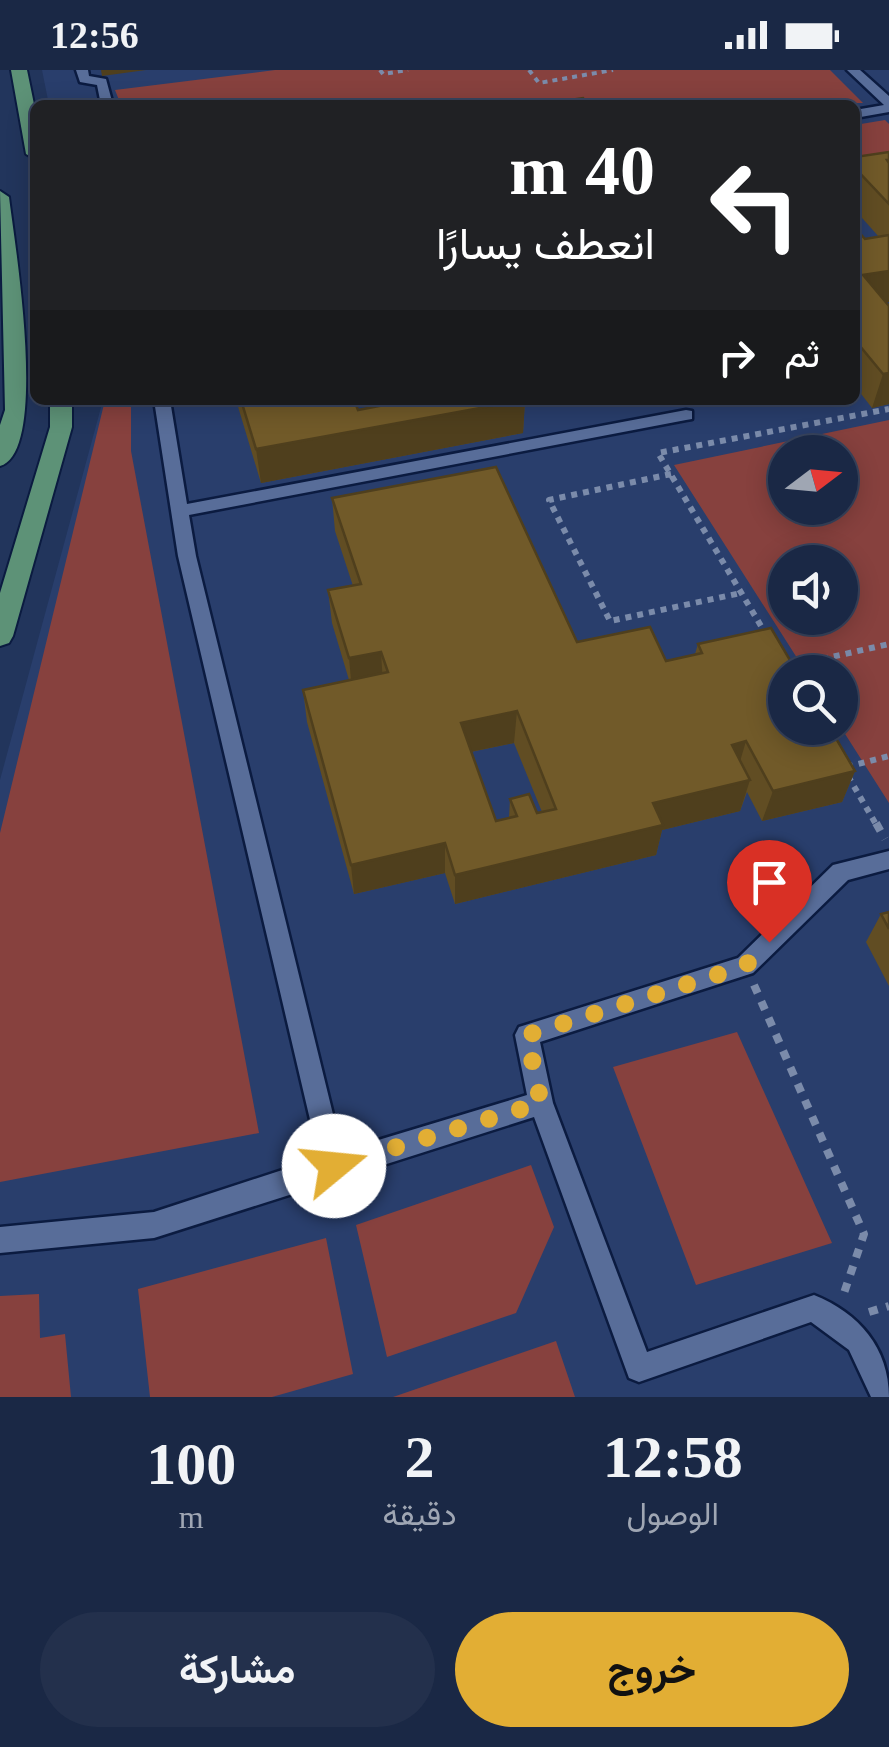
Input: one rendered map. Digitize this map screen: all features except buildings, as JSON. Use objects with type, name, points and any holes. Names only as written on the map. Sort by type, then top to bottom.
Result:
[{"type":"main road","points":[[19,70],[30,130]]},
{"type":"main road","points":[[0,94],[22,91]]},
{"type":"main road","points":[[0,197],[15,332],[16,410],[0,458]]},
{"type":"main road","points":[[0,636],[60,426],[61,405]]},
{"type":"street","points":[[82,70],[84,79],[102,82],[106,100]]},
{"type":"street","points":[[854,70],[889,106]]},
{"type":"street","points":[[860,113],[889,106]]},
{"type":"street","points":[[163,405],[180,512],[334,1166]]},
{"type":"street","points":[[180,512],[686,415]]},
{"type":"street","points":[[885,1397],[859,1340],[814,1308],[639,1368],[541,1103],[527,1035],[745,966],[841,872],[889,860]]},
{"type":"street","points":[[0,1240],[154,1226],[541,1103]]},
{"type":"path","points":[[380,70],[383,74],[408,70]]},
{"type":"path","points":[[529,70],[538,83],[613,70]]},
{"type":"path","points":[[778,655],[658,453],[889,409]]},
{"type":"path","points":[[671,474],[549,500],[610,621],[742,593]]},
{"type":"path","points":[[846,655],[889,644]]},
{"type":"path","points":[[836,755],[889,845]]},
{"type":"path","points":[[844,768],[889,756]]},
{"type":"path","points":[[745,966],[864,1234],[834,1323]]},
{"type":"shaded area","points":[[42,70],[889,70],[889,1397],[0,1397],[0,780],[102,405],[860,405],[860,100],[48,100]]},
{"type":"shaded area","points":[[275,70],[830,70],[860,100],[119,100],[115,90]]},
{"type":"shaded area","points":[[885,120],[889,124],[889,180],[860,185],[860,124]]},
{"type":"shaded area","points":[[104,405],[131,405],[131,451],[259,1133],[0,1182],[0,833]]},
{"type":"shaded area","points":[[889,420],[889,803],[852,745],[858,745],[858,655],[795,655],[782,635],[858,635],[858,545],[768,545],[768,612],[674,465],[768,445],[768,525],[858,525],[858,435],[817,435]]},
{"type":"shaded area","points":[[737,1032],[832,1243],[696,1285],[613,1067]]},
{"type":"shaded area","points":[[531,1165],[554,1227],[516,1313],[387,1357],[356,1225]]},
{"type":"shaded area","points":[[326,1238],[353,1374],[272,1397],[150,1397],[138,1289]]},
{"type":"shaded area","points":[[39,1294],[40,1338],[65,1334],[71,1397],[0,1397],[0,1296]]},
{"type":"shaded area","points":[[556,1341],[575,1397],[393,1397]]},
{"type":"route","points":[[334,1166],[541,1103],[527,1035],[745,966],[769,942]]}]
